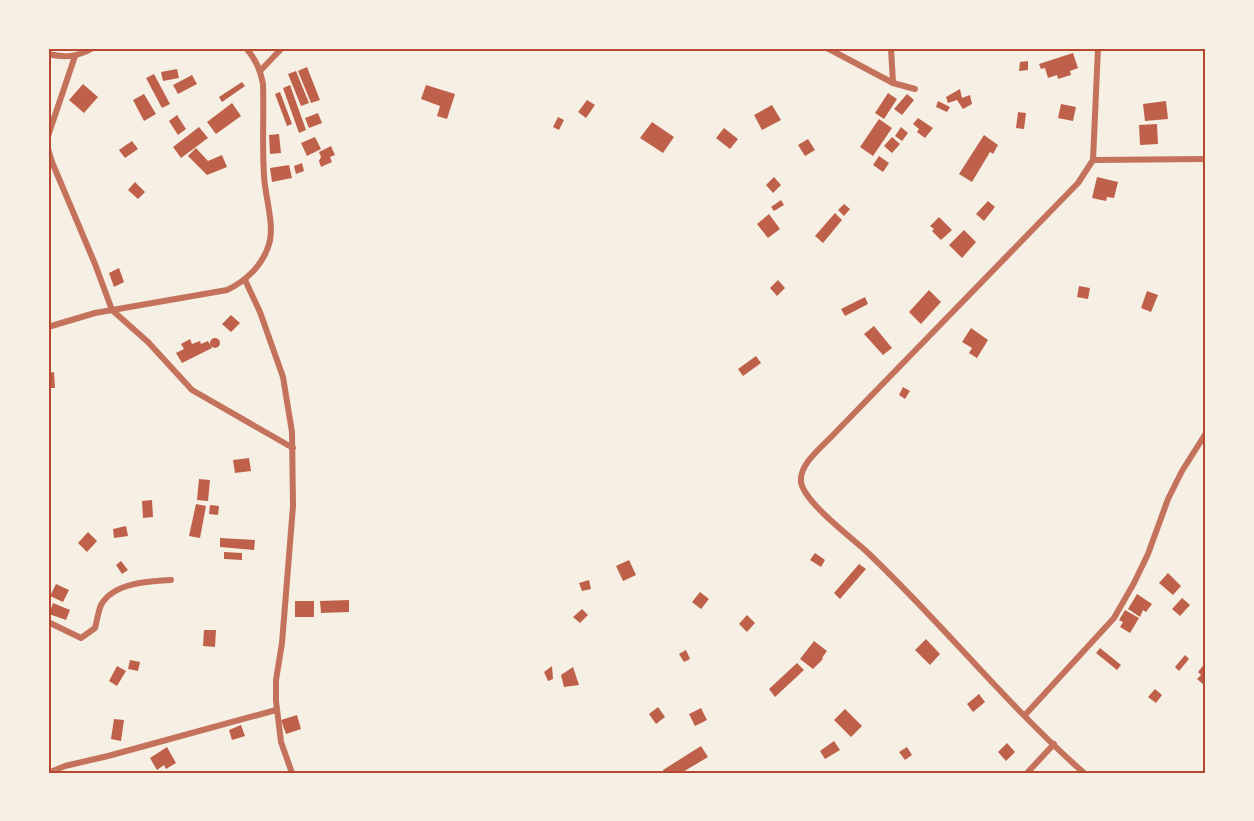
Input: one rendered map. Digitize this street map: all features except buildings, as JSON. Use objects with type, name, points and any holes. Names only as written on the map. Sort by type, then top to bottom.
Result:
[{"type":"street","points":[[48,54],[64,58],[93,48]]},
{"type":"street","points":[[48,327],[112,310],[227,290],[254,271],[264,256],[271,232],[264,178],[263,84],[261,70],[246,48]]},
{"type":"street","points":[[261,70],[282,48]]},
{"type":"street","points":[[828,48],[893,83],[915,89]]},
{"type":"street","points":[[891,48],[893,83]]},
{"type":"street","points":[[1084,773],[875,560],[812,501],[804,491],[801,474],[805,465],[833,435],[1078,183],[1093,160],[1098,48]]},
{"type":"street","points":[[48,135],[75,56]]},
{"type":"street","points":[[48,149],[51,162],[95,264],[112,310],[148,342],[192,390],[293,447]]},
{"type":"street","points":[[1093,160],[1206,159]]},
{"type":"street","points":[[245,279],[283,377],[291,422],[293,506],[282,643],[276,680],[276,710],[281,742],[292,773]]},
{"type":"street","points":[[1025,715],[1114,618],[1143,564],[1168,499],[1182,471],[1206,433]]},
{"type":"street","points":[[48,622],[81,638],[95,628],[101,605],[113,592],[146,581],[171,580]]},
{"type":"street","points":[[48,773],[65,766],[276,710]]},
{"type":"street","points":[[1028,773],[1054,744]]}]
